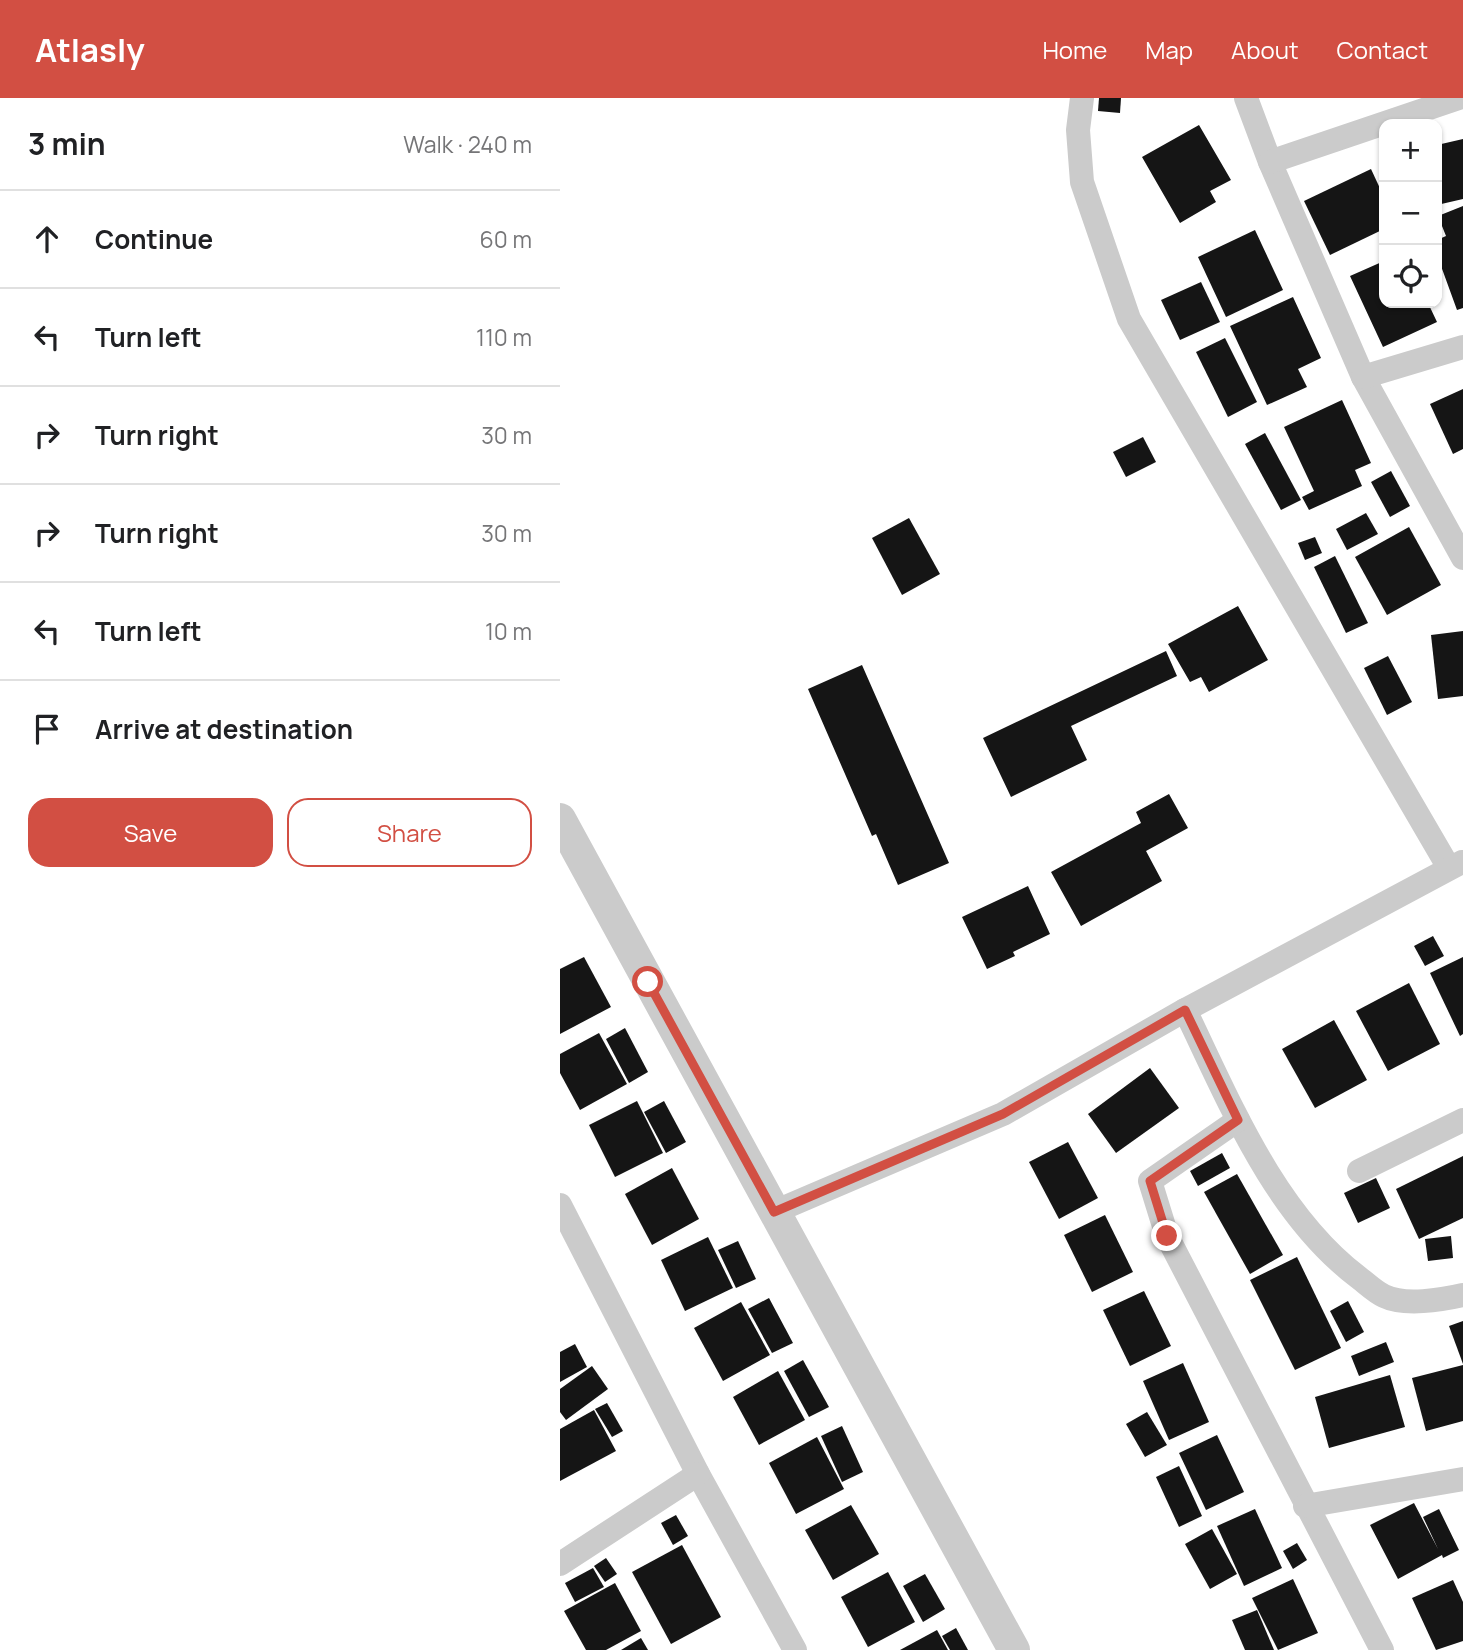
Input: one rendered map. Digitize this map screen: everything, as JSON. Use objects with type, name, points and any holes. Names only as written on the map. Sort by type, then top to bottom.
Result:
[{"type":"street","points":[[774,1212],[1003,1114],[1185,1010],[1456,865],[1129,318],[1082,182],[1077,130],[1082,98]]},
{"type":"street","points":[[1246,98],[1270,162],[1363,377],[1463,558]]},
{"type":"street","points":[[1270,162],[1459,98]]},
{"type":"street","points":[[1363,377],[1463,347]]},
{"type":"street","points":[[560,819],[1014,1650]]},
{"type":"street","points":[[1185,1010],[1238,1120],[1285,1197],[1333,1257],[1385,1297],[1436,1302],[1463,1295]]},
{"type":"street","points":[[1238,1120],[1150,1181],[1167,1236],[1382,1650]]},
{"type":"street","points":[[1359,1171],[1463,1120]]},
{"type":"street","points":[[560,1205],[567,1234],[794,1650]]},
{"type":"street","points":[[560,1564],[698,1474]]},
{"type":"street","points":[[1305,1506],[1463,1479]]},
{"type":"building","points":[[1099,98],[1121,98],[1120,113],[1098,111]]},
{"type":"building","points":[[1199,125],[1231,180],[1210,191],[1216,202],[1180,223],[1142,157]]},
{"type":"building","points":[[1463,139],[1463,199],[1442,204],[1442,182],[1442,144]]},
{"type":"building","points":[[1371,169],[1379,186],[1379,231],[1330,255],[1304,201]]},
{"type":"building","points":[[1463,206],[1463,308],[1457,310],[1442,269],[1442,238],[1446,236],[1442,226],[1442,214]]},
{"type":"building","points":[[1255,230],[1283,290],[1226,317],[1198,257]]},
{"type":"building","points":[[1379,263],[1379,308],[1430,308],[1437,322],[1383,347],[1350,276]]},
{"type":"building","points":[[1201,282],[1220,322],[1180,340],[1161,300]]},
{"type":"building","points":[[1293,297],[1321,358],[1298,369],[1307,387],[1267,405],[1230,326]]},
{"type":"building","points":[[1225,338],[1257,402],[1228,417],[1196,352]]},
{"type":"building","points":[[1463,389],[1463,449],[1453,454],[1430,404]]},
{"type":"building","points":[[1342,400],[1371,463],[1355,470],[1362,486],[1309,510],[1302,497],[1314,491],[1284,427]]},
{"type":"building","points":[[1265,433],[1301,500],[1281,510],[1245,444]]},
{"type":"building","points":[[1143,437],[1156,462],[1126,477],[1113,452]]},
{"type":"building","points":[[1391,471],[1410,506],[1390,517],[1371,482]]},
{"type":"building","points":[[1366,513],[1378,534],[1347,550],[1336,529]]},
{"type":"building","points":[[909,518],[940,574],[902,595],[872,538]]},
{"type":"building","points":[[1409,527],[1441,585],[1387,615],[1355,557]]},
{"type":"building","points":[[1315,537],[1322,553],[1305,560],[1298,543]]},
{"type":"building","points":[[1335,556],[1368,623],[1346,633],[1314,567]]},
{"type":"building","points":[[1238,606],[1268,660],[1209,692],[1201,677],[1190,682],[1168,644]]},
{"type":"building","points":[[1463,631],[1463,696],[1438,699],[1431,635]]},
{"type":"building","points":[[1166,651],[1177,676],[1071,726],[1087,760],[1011,797],[983,738]]},
{"type":"building","points":[[1388,656],[1412,702],[1387,715],[1364,668]]},
{"type":"building","points":[[862,665],[949,863],[898,885],[876,834],[872,836],[808,689]]},
{"type":"building","points":[[1169,794],[1188,828],[1146,851],[1162,881],[1081,926],[1051,872],[1141,823],[1136,812]]},
{"type":"building","points":[[1028,886],[1050,934],[1013,952],[1015,956],[987,969],[962,917]]},
{"type":"building","points":[[1433,936],[1444,956],[1425,966],[1414,946]]},
{"type":"building","points":[[584,957],[611,1007],[560,1034],[560,969]]},
{"type":"building","points":[[1463,957],[1463,1034],[1460,1036],[1430,973]]},
{"type":"building","points":[[1409,983],[1440,1044],[1388,1071],[1356,1011]]},
{"type":"building","points":[[1334,1020],[1367,1080],[1315,1108],[1282,1049]]},
{"type":"building","points":[[625,1028],[648,1072],[629,1083],[606,1039]]},
{"type":"building","points":[[599,1033],[627,1084],[580,1110],[560,1073],[560,1054]]},
{"type":"building","points":[[1150,1068],[1179,1108],[1116,1153],[1088,1114]]},
{"type":"building","points":[[637,1101],[663,1153],[615,1177],[589,1125]]},
{"type":"building","points":[[664,1101],[686,1142],[666,1153],[644,1112]]},
{"type":"building","points":[[1068,1142],[1098,1198],[1059,1219],[1029,1162]]},
{"type":"building","points":[[1222,1153],[1230,1168],[1198,1186],[1190,1171]]},
{"type":"building","points":[[1463,1156],[1463,1218],[1419,1239],[1396,1189]]},
{"type":"building","points":[[672,1168],[699,1219],[652,1245],[625,1194]]},
{"type":"building","points":[[1237,1174],[1283,1255],[1250,1274],[1204,1192]]},
{"type":"building","points":[[1376,1178],[1390,1208],[1358,1223],[1344,1193]]},
{"type":"building","points":[[1105,1215],[1133,1272],[1092,1292],[1064,1235]]},
{"type":"building","points":[[1451,1236],[1453,1258],[1428,1261],[1425,1239]]},
{"type":"building","points":[[708,1237],[733,1288],[685,1311],[661,1260]]},
{"type":"building","points":[[738,1241],[756,1279],[736,1288],[718,1250]]},
{"type":"building","points":[[1297,1257],[1341,1348],[1295,1370],[1250,1280]]},
{"type":"building","points":[[1144,1291],[1171,1346],[1130,1366],[1103,1310]]},
{"type":"building","points":[[769,1298],[793,1343],[772,1353],[748,1309]]},
{"type":"building","points":[[1348,1301],[1364,1332],[1346,1342],[1330,1311]]},
{"type":"building","points":[[741,1302],[770,1355],[723,1381],[694,1328]]},
{"type":"building","points":[[1463,1321],[1463,1364],[1449,1326]]},
{"type":"building","points":[[1386,1342],[1394,1362],[1359,1376],[1351,1356]]},
{"type":"building","points":[[575,1344],[587,1367],[560,1382],[560,1352]]},
{"type":"building","points":[[803,1360],[829,1407],[809,1417],[784,1371]]},
{"type":"building","points":[[1183,1363],[1209,1422],[1169,1440],[1143,1381]]},
{"type":"building","points":[[1463,1365],[1463,1421],[1426,1431],[1412,1378]]},
{"type":"building","points":[[592,1366],[608,1389],[566,1420],[560,1412],[560,1389]]},
{"type":"building","points":[[778,1371],[805,1420],[759,1445],[733,1397]]},
{"type":"building","points":[[1390,1375],[1405,1427],[1329,1448],[1315,1397]]},
{"type":"building","points":[[607,1403],[623,1431],[612,1437],[595,1409]]},
{"type":"building","points":[[594,1410],[616,1451],[560,1481],[560,1429]]},
{"type":"building","points":[[1147,1412],[1167,1445],[1145,1457],[1126,1424]]},
{"type":"building","points":[[842,1426],[863,1472],[842,1482],[821,1436]]},
{"type":"building","points":[[1217,1435],[1244,1492],[1206,1510],[1179,1453]]},
{"type":"building","points":[[817,1437],[844,1489],[796,1514],[769,1463]]},
{"type":"building","points":[[1179,1466],[1202,1516],[1179,1527],[1156,1477]]},
{"type":"building","points":[[1414,1503],[1438,1549],[1423,1517],[1439,1509],[1459,1550],[1443,1558],[1442,1555],[1398,1579],[1370,1525]]},
{"type":"building","points":[[851,1505],[879,1554],[833,1580],[805,1530]]},
{"type":"building","points":[[1255,1509],[1282,1568],[1244,1586],[1217,1526]]},
{"type":"building","points":[[676,1515],[688,1536],[673,1545],[661,1523]]},
{"type":"building","points":[[1212,1529],[1237,1574],[1210,1589],[1185,1544]]},
{"type":"building","points":[[1297,1543],[1307,1560],[1293,1569],[1283,1551]]},
{"type":"building","points":[[682,1545],[721,1617],[671,1644],[632,1572]]},
{"type":"building","points":[[606,1558],[617,1574],[605,1582],[594,1566]]},
{"type":"building","points":[[593,1568],[604,1587],[575,1602],[565,1583]]},
{"type":"building","points":[[888,1572],[915,1622],[868,1647],[841,1597]]},
{"type":"building","points":[[925,1574],[945,1609],[923,1622],[903,1586]]},
{"type":"building","points":[[1293,1579],[1318,1633],[1278,1650],[1252,1598]]},
{"type":"building","points":[[1453,1580],[1463,1602],[1463,1641],[1436,1650],[1412,1598]]},
{"type":"building","points":[[615,1583],[641,1631],[606,1650],[586,1650],[564,1611]]},
{"type":"building","points":[[1257,1610],[1274,1650],[1245,1650],[1232,1620]]},
{"type":"building","points":[[956,1628],[968,1650],[950,1650],[942,1636]]},
{"type":"building","points":[[937,1630],[948,1650],[900,1650]]},
{"type":"building","points":[[641,1638],[648,1650],[621,1650]]},
{"type":"route","points":[[648,982],[774,1212],[1003,1114],[1185,1010],[1238,1120],[1150,1181],[1167,1236]]}]
